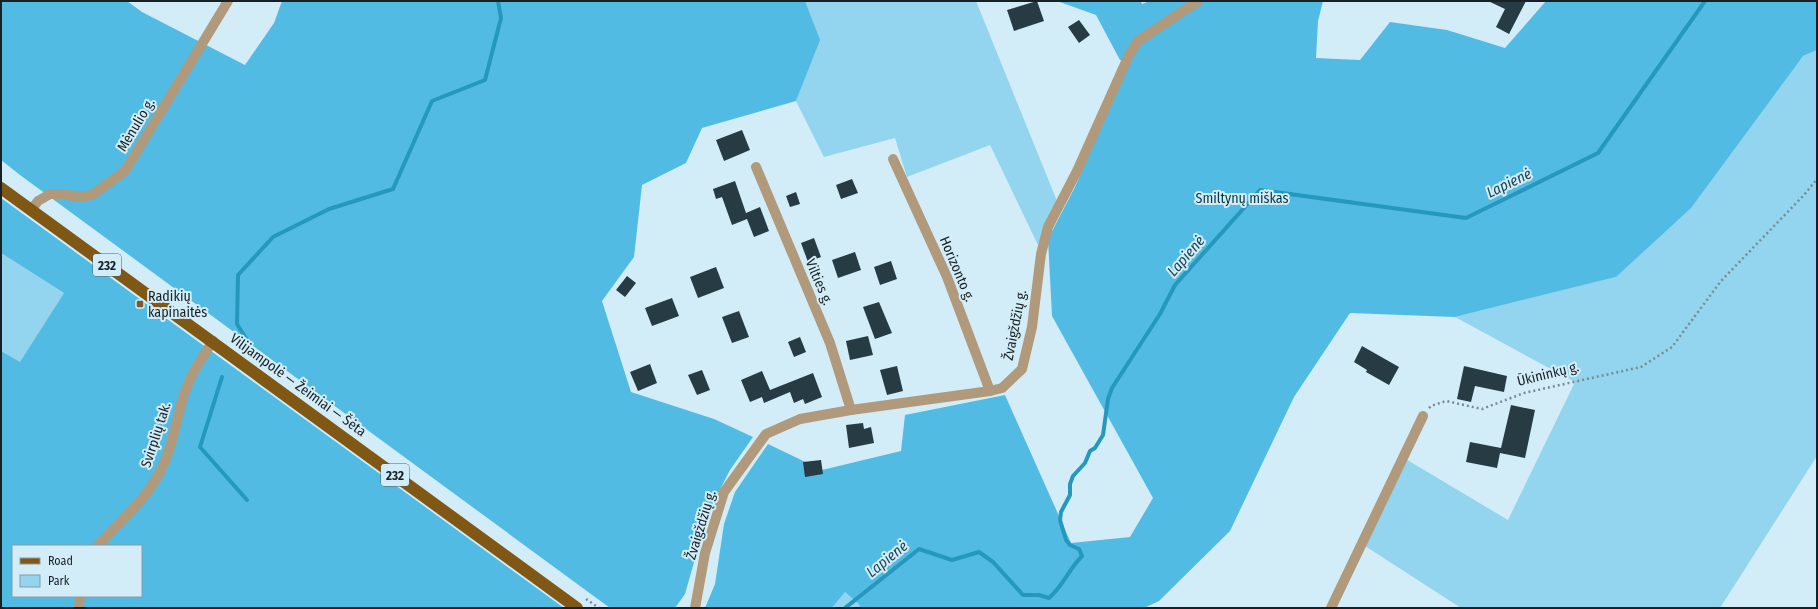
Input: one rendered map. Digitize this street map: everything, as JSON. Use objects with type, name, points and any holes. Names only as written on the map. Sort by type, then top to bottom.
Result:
[{"type":"main road","name":"Vilijampolė — Žeimiai — Šėta","points":[[1,188],[213,341],[577,608]]},
{"type":"street","name":"Mėnulio g.","points":[[31,210],[38,201],[50,194],[62,194],[79,198],[92,195],[125,171],[228,1]]},
{"type":"street","name":"Žvaigždžių g.","points":[[695,608],[705,552],[724,492],[766,434],[800,419],[1002,388],[1022,369],[1032,327],[1041,254],[1048,227],[1077,171],[1128,55],[1138,41],[1198,1]]},
{"type":"street","name":"Horizonto g.","points":[[893,159],[947,277],[990,391]]},
{"type":"street","name":"Vilties g.","points":[[756,166],[830,343],[851,410]]},
{"type":"street","name":"Svirplių tak.","points":[[99,545],[143,499],[157,479],[165,460],[184,396],[195,369],[213,341]]},
{"type":"street","points":[[1331,608],[1423,416]]},
{"type":"street","points":[[78,608],[80,597]]},
{"type":"path","name":"Ūkininkų g.","points":[[1423,416],[1431,406],[1446,401],[1482,409],[1524,393],[1641,367],[1672,346],[1722,281],[1804,195],[1817,179]]},
{"type":"green space","points":[[1,1],[127,1],[142,12],[245,65],[274,23],[282,1],[805,1],[820,40],[796,101],[702,128],[686,163],[642,185],[634,257],[602,301],[631,392],[714,419],[753,437],[730,470],[708,513],[685,594],[675,608],[610,608],[1,160]]},
{"type":"green space","points":[[805,1],[976,1],[1057,201],[1038,245],[990,145],[907,177],[895,138],[824,157],[796,101],[819,40]]},
{"type":"green space","name":"Smiltynų miškas","points":[[1057,1],[1141,1],[1142,4],[1150,1],[1323,1],[1318,21],[1316,58],[1360,60],[1390,22],[1447,30],[1505,48],[1546,1],[1817,1],[1817,50],[1803,56],[1691,208],[1616,277],[1455,317],[1350,313],[1294,397],[1230,531],[1159,601],[1144,608],[859,608],[860,605],[845,592],[832,608],[705,608],[715,584],[724,524],[735,492],[768,444],[822,470],[901,451],[905,415],[1005,395],[1071,543],[1130,537],[1153,498],[1052,316],[1048,239],[1075,187],[1129,64],[1120,60],[1096,15]]},
{"type":"green space","points":[[1817,50],[1817,456],[1720,608],[1461,608],[1362,544],[1404,458],[1508,520],[1575,382],[1455,317],[1616,277],[1803,56]]},
{"type":"green space","points":[[1,198],[564,608],[1,608],[1,351],[20,362],[64,293],[1,253]]},
{"type":"green space","points":[[1,253],[64,293],[20,363],[1,351]]},
{"type":"green space","points":[[845,592],[861,605],[859,608],[832,608]]},
{"type":"building","points":[[1037,1],[1044,21],[1014,31],[1007,10]]},
{"type":"building","points":[[1488,1],[1526,1],[1509,34],[1496,27],[1505,9]]},
{"type":"building","points":[[1079,20],[1090,35],[1079,43],[1068,27]]},
{"type":"building","points":[[742,130],[750,150],[724,161],[716,140]]},
{"type":"building","points":[[852,179],[858,193],[841,199],[836,185]]},
{"type":"building","points":[[735,181],[746,213],[760,207],[769,231],[754,237],[747,219],[732,225],[722,197],[716,199],[713,189]]},
{"type":"building","points":[[796,192],[800,204],[790,207],[786,196]]},
{"type":"building","points":[[814,238],[821,257],[808,262],[801,243]]},
{"type":"building","points":[[855,252],[861,270],[838,278],[832,260]]},
{"type":"building","points":[[891,261],[897,279],[880,285],[874,267]]},
{"type":"building","points":[[716,267],[724,288],[698,298],[690,277]]},
{"type":"building","points":[[627,276],[636,283],[625,297],[616,290]]},
{"type":"building","points":[[672,298],[679,316],[652,326],[645,308]]},
{"type":"building","points":[[879,302],[892,333],[875,339],[863,307]]},
{"type":"building","points":[[739,311],[749,337],[732,343],[722,317]]},
{"type":"building","points":[[868,336],[873,355],[850,360],[846,341]]},
{"type":"building","points":[[800,337],[806,352],[794,357],[788,342]]},
{"type":"building","points":[[1362,346],[1399,367],[1389,385],[1366,372],[1367,370],[1354,362]]},
{"type":"building","points":[[650,364],[657,383],[638,391],[630,372]]},
{"type":"building","points":[[897,366],[903,391],[887,395],[880,370]]},
{"type":"building","points":[[1464,366],[1507,376],[1504,392],[1475,386],[1471,402],[1457,399]]},
{"type":"building","points":[[702,370],[710,390],[697,395],[688,375]]},
{"type":"building","points":[[762,371],[770,390],[813,373],[822,397],[805,404],[803,399],[794,403],[790,392],[764,403],[762,397],[750,402],[741,380]]},
{"type":"building","points":[[1511,405],[1535,410],[1525,458],[1500,453],[1497,468],[1466,462],[1470,442],[1501,448]]},
{"type":"building","points":[[863,423],[864,429],[871,427],[874,443],[849,448],[846,425]]},
{"type":"building","points":[[821,460],[823,474],[805,477],[803,462]]},
{"type":"waterway","points":[[247,340],[237,324],[238,275],[273,237],[329,209],[393,189],[432,101],[485,80],[501,18],[498,1]]},
{"type":"waterway","name":"Lapienė","points":[[845,608],[919,549],[952,560],[979,552],[993,562],[1023,595],[1039,595],[1049,598],[1082,556],[1079,549],[1070,545],[1066,540],[1060,520],[1061,512],[1070,495],[1070,484],[1073,476],[1085,463],[1090,451],[1095,448],[1103,435],[1108,399],[1112,388],[1160,314],[1175,285],[1260,190],[1466,218],[1598,153],[1705,1]]},
{"type":"waterway","points":[[222,377],[200,447],[247,500]]},
{"type":"place","name":"Radikių kapinaitės","points":[[140,304]]}]
